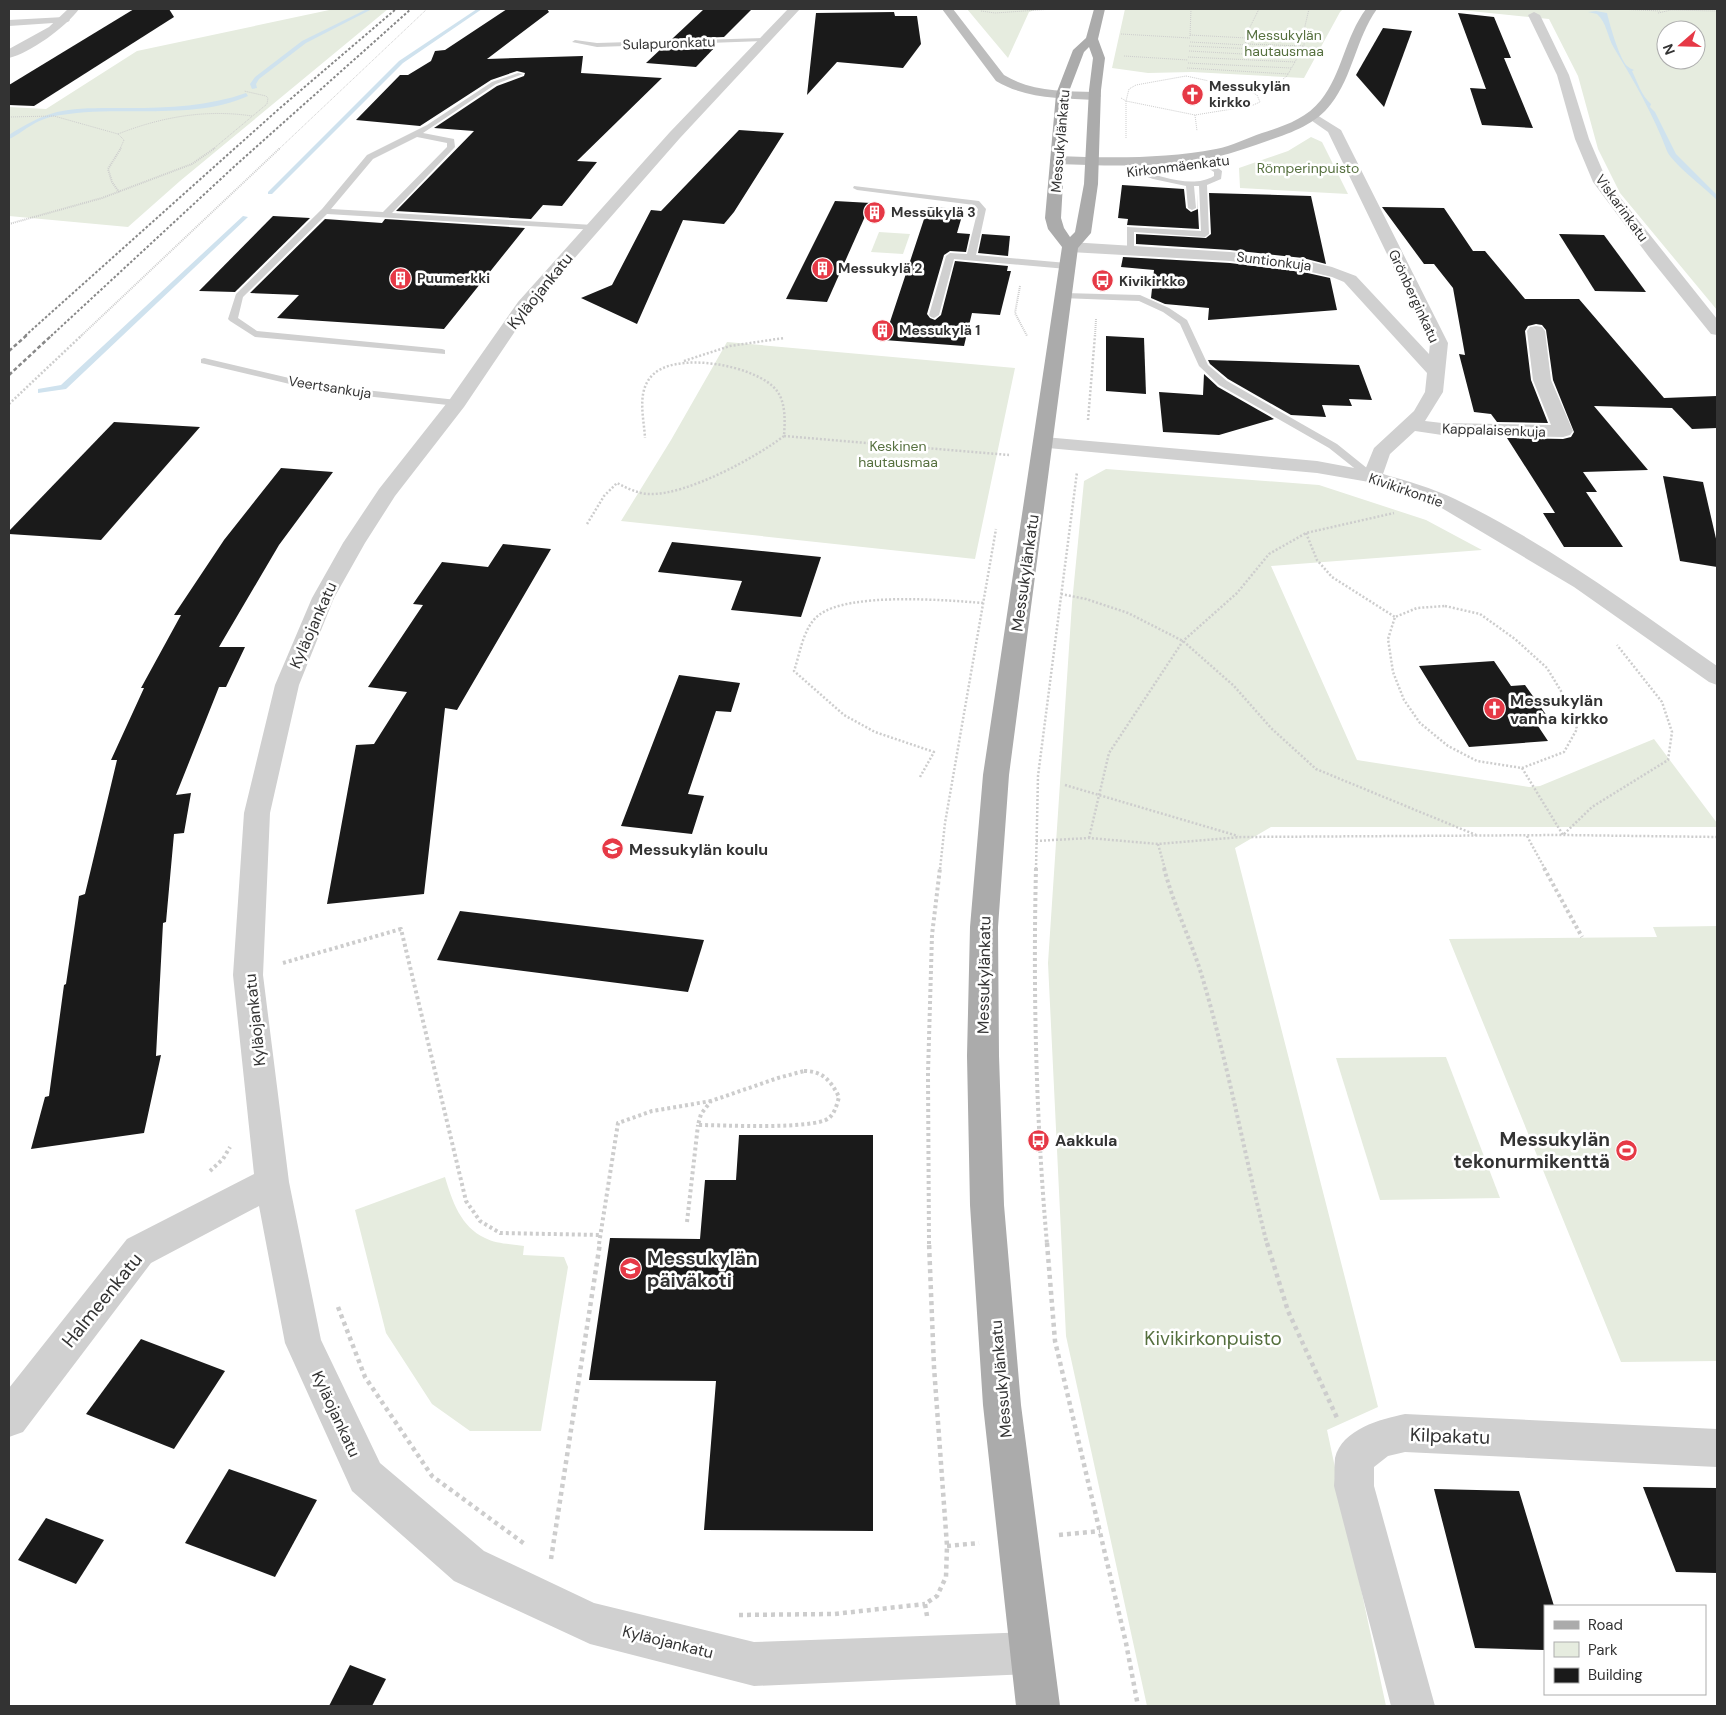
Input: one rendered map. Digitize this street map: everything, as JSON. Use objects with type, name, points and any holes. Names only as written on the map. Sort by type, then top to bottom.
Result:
[{"type":"main road","points":[[947,9],[1000,78],[1018,87],[1061,101],[1095,103]]},
{"type":"main road","name":"Messukylänkatu","points":[[1038,1706],[1030,1653],[1002,1405],[987,1206],[983,1007],[984,927],[996,775],[1044,444],[1067,266],[1070,247],[1083,232],[1091,167],[1099,58],[1092,38],[1099,9]]},
{"type":"main road","name":"Kirkonmäenkatu","points":[[1057,165],[1138,172],[1256,152],[1282,140],[1290,129],[1312,116],[1328,100],[1362,20],[1371,9]]},
{"type":"main road","name":"Messukylänkatu","points":[[1070,247],[1056,229],[1053,218],[1061,101],[1076,56],[1079,50],[1092,38]]},
{"type":"main road","points":[[1000,78],[1000,86],[1004,91],[1011,97],[1024,103]]},
{"type":"main road","points":[[1047,107],[1061,101]]},
{"type":"main road","name":"Kirkonmäenkatu","points":[[1091,167],[1125,161],[1202,160]]},
{"type":"street","points":[[9,54],[64,20],[73,9]]},
{"type":"street","name":"Kyläojankatu","points":[[794,9],[674,135],[524,306],[457,403],[391,486],[354,543],[323,598],[287,685],[257,813],[248,975],[272,1182],[303,1343],[366,1477],[468,1566],[590,1623],[754,1664],[1030,1653]]},
{"type":"street","name":"Viskarinkatu","points":[[1534,15],[1563,75],[1582,139],[1590,162],[1600,182],[1655,254],[1717,330]]},
{"type":"street","points":[[9,23],[64,20]]},
{"type":"street","name":"Grönberginkatu","points":[[1312,116],[1334,130],[1439,343],[1434,392],[1422,414],[1381,452],[1372,477]]},
{"type":"street","name":"Suntionkuja","points":[[1070,247],[1130,249],[1248,258],[1316,266],[1335,272],[1350,279],[1436,372]]},
{"type":"street","name":"Kappalaisenkuja","points":[[1410,425],[1442,428],[1563,431],[1542,380],[1536,331]]},
{"type":"street","name":"Kivikirkontie","points":[[1044,444],[1317,467],[1372,477],[1409,488],[1447,504],[1501,533],[1582,582],[1717,677]]},
{"type":"street","name":"Halmeenkatu","points":[[9,1418],[139,1251],[272,1182]]},
{"type":"street","name":"Kilpakatu","points":[[1355,1458],[1379,1439],[1405,1433],[1717,1448]]},
{"type":"street","points":[[1355,1458],[1354,1486],[1413,1706]]},
{"type":"lane","name":"Sulapuronkatu","points":[[575,42],[597,45],[764,40]]},
{"type":"lane","points":[[442,352],[255,334],[233,319],[239,296],[325,211],[370,157],[430,126],[494,83],[520,74]]},
{"type":"lane","points":[[385,215],[451,148],[451,141],[415,134]]},
{"type":"lane","points":[[1138,172],[1160,180],[1210,182],[1218,177],[1218,171],[1202,160]]},
{"type":"lane","points":[[1190,182],[1192,208]]},
{"type":"lane","points":[[1130,249],[1130,229],[1205,234],[1203,183]]},
{"type":"lane","points":[[857,188],[976,203],[982,209],[971,258]]},
{"type":"lane","points":[[325,211],[593,228]]},
{"type":"lane","points":[[934,315],[950,256],[1067,266]]},
{"type":"lane","points":[[1064,296],[1140,298],[1166,310],[1184,322],[1204,366],[1224,383],[1333,446],[1372,477]]},
{"type":"lane","name":"Veertsankuja","points":[[204,361],[319,388],[457,403]]},
{"type":"path","points":[[9,404],[427,9]]},
{"type":"path","points":[[976,10],[995,13],[1053,9]]},
{"type":"path","points":[[1191,9],[1187,68],[1288,74]]},
{"type":"path","points":[[1246,44],[1245,38],[1259,9]]},
{"type":"path","points":[[1283,79],[1288,74],[1304,46],[1305,26],[1310,9]]},
{"type":"path","points":[[1617,9],[1717,11]]},
{"type":"path","points":[[1658,14],[1662,11]]},
{"type":"path","points":[[1116,34],[1190,38]]},
{"type":"path","points":[[1190,34],[1304,41]]},
{"type":"path","points":[[1190,42],[1304,46]]},
{"type":"path","points":[[1189,46],[1301,52]]},
{"type":"path","points":[[1189,51],[1298,57]]},
{"type":"path","points":[[1122,56],[1291,68]]},
{"type":"path","points":[[1188,60],[1295,62]]},
{"type":"path","points":[[1125,161],[1126,101],[1129,89],[1136,85],[1186,76],[1246,89],[1256,93],[1260,98],[1260,102],[1251,106],[1195,115],[1126,101]]},
{"type":"path","points":[[9,224],[57,212],[119,192],[192,164],[205,156],[264,107],[268,98],[262,94],[244,91]]},
{"type":"path","points":[[118,134],[149,124],[201,114],[236,112],[252,116]]},
{"type":"path","points":[[9,117],[54,116],[118,134],[124,140],[109,162],[108,173],[119,192]]},
{"type":"path","points":[[1100,298],[1096,319],[1085,447],[1076,476],[1038,776],[1034,957],[1039,1140],[1055,1341],[1126,1643],[1138,1706]]},
{"type":"path","points":[[645,438],[644,390],[651,376],[660,369],[730,346],[784,338]]},
{"type":"path","points":[[587,524],[604,496],[617,483],[639,493],[653,495],[678,489],[696,483],[759,454],[784,436],[785,422],[778,391],[762,377],[725,366],[697,362],[678,363]]},
{"type":"path","points":[[784,436],[1010,455]]},
{"type":"path","points":[[1089,838],[1109,753],[1183,641],[1237,593],[1269,554],[1306,533],[1399,512]]},
{"type":"path","points":[[1306,533],[1317,560],[1332,577],[1395,617]]},
{"type":"path","points":[[1061,594],[1086,599],[1128,613],[1183,641],[1234,686],[1271,728],[1316,769],[1479,836]]},
{"type":"path","points":[[920,778],[934,752],[875,732],[844,715],[794,671],[809,628],[820,614],[847,604],[940,599],[983,603]]},
{"type":"path","points":[[1445,606],[1480,614],[1515,639],[1547,668],[1570,706],[1577,728],[1564,752],[1522,768],[1477,761],[1448,746],[1420,723],[1404,700],[1393,672],[1388,639],[1395,617],[1416,608],[1445,606]]},
{"type":"path","points":[[1563,836],[1592,807],[1668,760],[1672,732],[1662,702],[1616,643]]},
{"type":"path","points":[[1522,768],[1563,836]]},
{"type":"path","points":[[1066,785],[1241,837]]},
{"type":"path","points":[[1527,836],[1582,938]]},
{"type":"path","points":[[1036,841],[1089,838],[1158,844],[1241,837],[1563,836],[1717,838]]},
{"type":"path","points":[[1158,844],[1167,879],[1203,980],[1224,1056],[1252,1184],[1270,1254],[1288,1311],[1355,1458]]},
{"type":"path","points":[[278,965],[401,929],[466,1201],[480,1221],[500,1233],[601,1235]]},
{"type":"path","points":[[544,1557],[550,1562],[618,1123],[633,1114],[711,1101],[795,1073],[815,1071],[830,1081],[839,1097],[834,1114],[824,1122],[808,1124],[698,1125]]},
{"type":"path","points":[[687,1222],[698,1125],[701,1114],[711,1101]]},
{"type":"path","points":[[203,1178],[223,1159],[234,1138],[234,1119],[264,1107]]},
{"type":"path","points":[[335,1300],[365,1377],[432,1476],[531,1548]]},
{"type":"path","points":[[736,1615],[834,1614],[925,1604]]},
{"type":"green space","points":[[334,9],[388,9],[180,181],[128,227],[9,216],[9,107],[46,109],[137,51]]},
{"type":"green space","points":[[967,9],[1038,9],[1029,12],[1008,58]]},
{"type":"green space","name":"Messukylän hautausmaa","points":[[1125,9],[1343,9],[1304,78],[1192,72],[1148,73],[1112,68]]},
{"type":"green space","points":[[1451,9],[1717,9],[1717,310],[1620,193],[1598,149],[1578,76],[1549,19]]},
{"type":"green space","name":"Römperinpuisto","points":[[1311,137],[1322,142],[1348,194],[1240,188],[1239,168],[1288,151]]},
{"type":"green space","points":[[879,232],[910,234],[903,254],[871,252]]},
{"type":"green space","name":"Keskinen hautausmaa","points":[[727,342],[1015,368],[975,559],[621,521],[671,440]]},
{"type":"green space","name":"Kivikirkonpuisto","points":[[1106,469],[1319,485],[1426,520],[1482,550],[1271,566],[1357,760],[1529,787],[1540,786],[1654,739],[1717,823],[1717,827],[1271,827],[1235,848],[1378,1407],[1327,1430],[1386,1706],[1147,1706],[1066,1336],[1048,963],[1072,603],[1084,481]]},
{"type":"green space","name":"Messukylän tekonurmikenttä","points":[[1717,926],[1717,1361],[1621,1362],[1449,939],[1657,937],[1653,927]]},
{"type":"green space","points":[[1446,1057],[1500,1198],[1380,1200],[1336,1058]]},
{"type":"green space","points":[[445,1177],[454,1204],[464,1220],[477,1233],[494,1242],[524,1246],[523,1255],[564,1257],[568,1267],[541,1431],[470,1431],[432,1404],[386,1333],[355,1210]]},
{"type":"water","points":[[1588,12],[1607,13],[1621,56],[1627,66],[1634,70],[1632,71],[1640,89],[1651,104],[1650,107],[1655,112],[1676,154],[1717,195],[1717,200],[1670,156],[1643,98],[1612,43],[1603,21],[1597,14]]},
{"type":"building","points":[[134,9],[169,9],[174,17],[34,106],[9,105],[9,85]]},
{"type":"building","points":[[507,9],[547,9],[549,12],[487,59],[583,56],[581,73],[662,78],[577,161],[597,162],[562,206],[543,205],[531,219],[396,211],[474,131],[434,128],[497,86],[524,76],[525,73],[517,71],[491,80],[420,126],[356,120],[400,75],[408,75],[431,61],[435,51],[445,50]]},
{"type":"building","points":[[704,9],[752,9],[724,37],[672,39]]},
{"type":"building","points":[[894,12],[895,16],[917,16],[921,44],[903,68],[837,62],[807,95],[816,13]]},
{"type":"building","points":[[1458,13],[1494,17],[1511,58],[1504,58],[1533,128],[1482,125],[1470,88],[1486,89]]},
{"type":"building","points":[[1383,28],[1412,31],[1384,107],[1356,75]]},
{"type":"building","points":[[717,45],[696,67],[646,63],[663,47]]},
{"type":"building","points":[[739,130],[784,133],[734,212],[724,224],[683,220],[637,324],[581,298],[612,285],[651,210],[661,211]]},
{"type":"building","points":[[1122,185],[1184,189],[1186,208],[1191,212],[1198,209],[1199,229],[1127,225],[1128,219],[1118,218]]},
{"type":"building","points":[[1209,193],[1311,196],[1326,264],[1303,258],[1230,250],[1136,244],[1136,234],[1206,238],[1211,234]]},
{"type":"building","name":"Messukylä 2","points":[[835,201],[871,203],[827,302],[786,299]]},
{"type":"building","points":[[928,207],[964,209],[957,233],[970,234],[966,252],[950,251],[944,255],[927,314],[930,318],[935,320],[941,315],[955,261],[1008,266],[1007,271],[1011,271],[1000,315],[972,313],[964,346],[884,340]]},
{"type":"building","points":[[1382,207],[1444,208],[1473,251],[1485,251],[1525,299],[1579,299],[1664,398],[1717,396],[1717,428],[1692,429],[1672,408],[1594,406],[1648,470],[1583,472],[1597,492],[1586,492],[1623,547],[1564,547],[1543,513],[1555,513],[1507,438],[1563,439],[1571,437],[1574,432],[1553,380],[1546,330],[1542,325],[1536,324],[1528,326],[1525,331],[1531,380],[1548,423],[1497,422],[1491,414],[1474,412],[1459,354],[1465,355],[1453,288],[1434,264],[1424,264]]},
{"type":"building","points":[[273,216],[310,218],[235,292],[199,291]]},
{"type":"building","name":"Puumerkki","points":[[325,219],[382,223],[385,219],[525,228],[444,329],[277,318],[299,295],[250,293]]},
{"type":"building","points":[[982,234],[1010,236],[1008,256],[978,253]]},
{"type":"building","points":[[1559,234],[1604,235],[1646,292],[1595,291]]},
{"type":"building","points":[[1123,257],[1230,263],[1303,272],[1330,278],[1337,310],[1208,320],[1209,308],[1165,304],[1151,298],[1154,270],[1121,267]]},
{"type":"building","points":[[1106,336],[1144,338],[1146,394],[1106,391]]},
{"type":"building","points":[[1208,360],[1359,365],[1372,400],[1349,399],[1352,406],[1322,405],[1326,417],[1291,415],[1228,379],[1210,364]]},
{"type":"building","points":[[1204,374],[1218,387],[1274,419],[1219,435],[1163,432],[1159,392],[1203,395]]},
{"type":"building","points":[[114,422],[200,427],[101,540],[9,534],[9,531]]},
{"type":"building","points":[[281,468],[333,472],[279,545],[219,647],[245,647],[226,687],[219,687],[176,795],[191,793],[184,833],[174,834],[166,922],[163,923],[156,1056],[161,1055],[144,1133],[31,1149],[45,1097],[49,1096],[64,985],[66,984],[79,896],[85,894],[117,760],[111,760],[144,688],[141,688],[181,615],[174,615],[224,540]]},
{"type":"building","points":[[1663,476],[1703,482],[1717,543],[1717,567],[1680,561]]},
{"type":"building","points":[[672,542],[821,557],[801,617],[731,610],[742,581],[658,572]]},
{"type":"building","points":[[503,544],[551,549],[457,710],[445,708],[424,894],[327,904],[356,745],[374,744],[407,692],[368,687],[423,605],[413,604],[442,562],[488,567]]},
{"type":"building","name":"Messukylän vanha kirkko","points":[[1494,661],[1511,686],[1525,685],[1547,716],[1532,717],[1548,741],[1469,747],[1419,666]]},
{"type":"building","points":[[679,675],[740,683],[731,712],[716,711],[688,794],[704,796],[692,834],[621,826]]},
{"type":"building","points":[[460,911],[704,940],[688,992],[437,960]]},
{"type":"building","points":[[739,1135],[873,1135],[873,1531],[704,1530],[716,1381],[589,1380],[610,1238],[700,1239],[705,1180],[736,1180]]},
{"type":"building","points":[[141,1339],[225,1371],[174,1449],[86,1414]]},
{"type":"building","points":[[229,1469],[317,1500],[275,1577],[185,1543]]},
{"type":"building","points":[[1643,1487],[1717,1488],[1717,1573],[1676,1572]]},
{"type":"building","points":[[1434,1489],[1519,1491],[1554,1605],[1544,1605],[1544,1650],[1475,1648]]},
{"type":"building","points":[[46,1518],[104,1540],[76,1584],[18,1560]]},
{"type":"building","points":[[350,1665],[386,1679],[372,1706],[329,1706]]},
{"type":"waterway","points":[[254,88],[253,84],[257,78],[304,42],[370,9]]},
{"type":"waterway","points":[[270,193],[401,62],[480,9]]},
{"type":"waterway","points":[[9,137],[32,122],[59,113],[149,110],[213,105],[235,100],[246,95]]},
{"type":"waterway","points":[[41,391],[63,387],[245,217]]},
{"type":"railway","points":[[25,336],[280,108],[396,9]]},
{"type":"railway","points":[[51,336],[237,164],[411,9]]},
{"type":"railway","points":[[9,351],[27,335]]},
{"type":"railway","points":[[9,375],[52,335]]},
{"type":"place","name":"Messukylän kirkko","points":[[1193,94]]},
{"type":"place","name":"Messukylä 3","points":[[875,212]]},
{"type":"place","name":"Messukylä 2","points":[[822,268]]},
{"type":"place","name":"Puumerkki","points":[[401,278]]},
{"type":"place","name":"Kivikirkko","points":[[1103,281]]},
{"type":"place","name":"Messukylä 1","points":[[883,330]]},
{"type":"place","name":"Messukylän vanha kirkko","points":[[1494,709]]},
{"type":"place","name":"Messukylän koulu","points":[[613,849]]},
{"type":"place","name":"Aakkula","points":[[1039,1140]]},
{"type":"place","name":"Messukylän tekonurmikenttä","points":[[1626,1150]]},
{"type":"place","name":"Messukylän päiväkoti","points":[[631,1269]]}]
